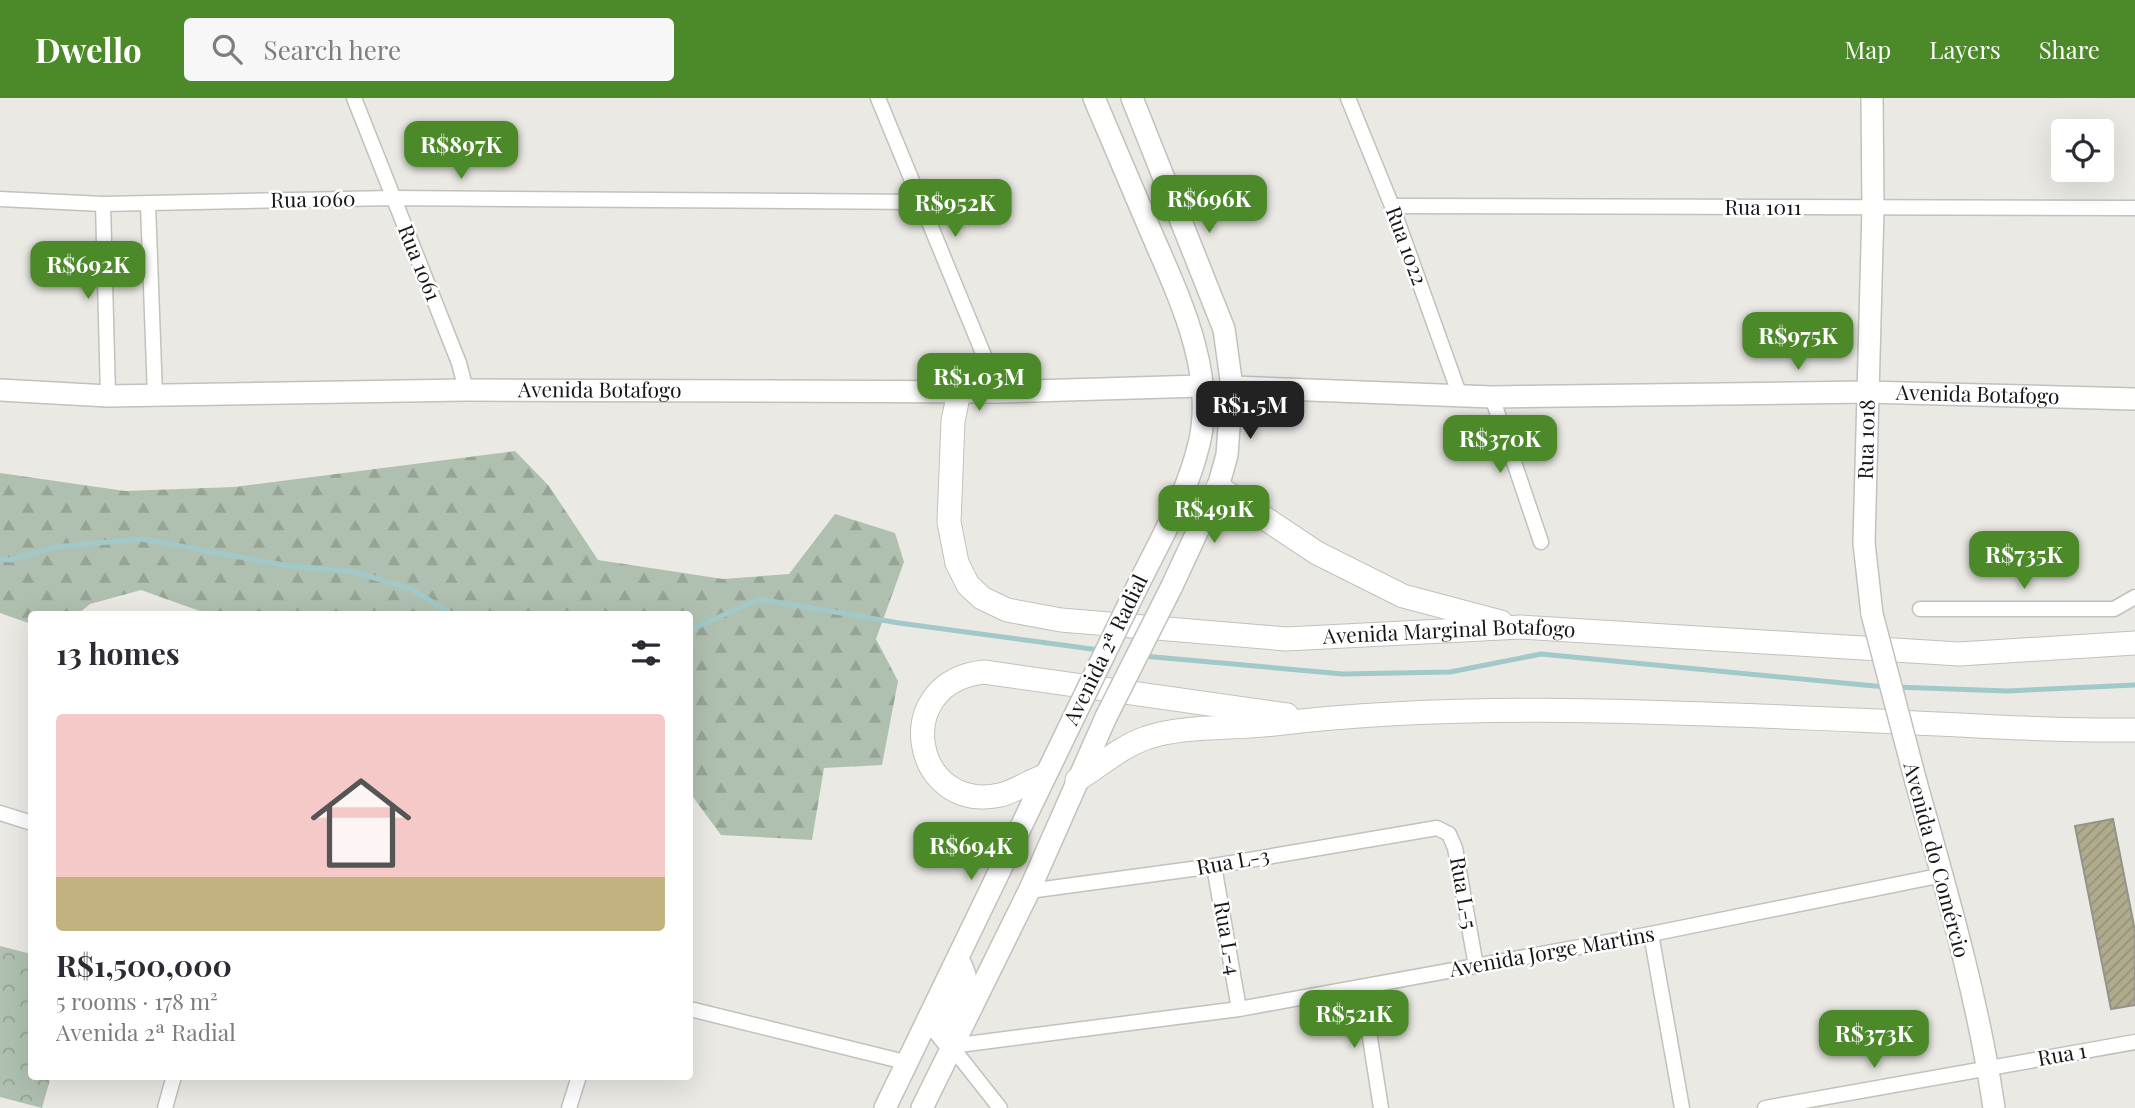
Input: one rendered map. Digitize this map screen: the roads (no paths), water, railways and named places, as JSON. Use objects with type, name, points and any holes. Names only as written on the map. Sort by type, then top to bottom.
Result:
[{"type":"main road","name":"Avenida Marginal Botafogo","points":[[959,392],[953,421],[949,522],[957,563],[968,584],[982,598],[1007,610],[1061,620],[1286,639],[1521,627],[1959,654],[2112,647],[2135,643]]},
{"type":"main road","points":[[1218,487],[1317,553],[1403,596],[1521,627]]},
{"type":"main road","points":[[1044,776],[1000,795],[968,796],[942,782],[927,760],[921,735],[923,722],[933,699],[960,677],[984,672],[1318,719]]},
{"type":"main road","points":[[1077,780],[1146,738],[1318,719],[1491,711],[1609,712],[2055,731],[2135,730]]},
{"type":"street","name":"Rua 1061","points":[[354,98],[459,363],[466,390]]},
{"type":"street","points":[[878,98],[999,392]]},
{"type":"street","name":"Avenida 2ª Radial","points":[[885,1108],[1044,776],[1184,494],[1200,441],[1199,361],[1173,284],[1094,98]]},
{"type":"street","name":"Avenida 2ª Radial","points":[[922,1108],[1028,891],[1106,717],[1172,586],[1218,487],[1227,455],[1232,387],[1224,329],[1132,98]]},
{"type":"street","name":"Rua 1022","points":[[1348,98],[1392,206],[1460,396]]},
{"type":"street","name":"Rua 1018","points":[[1871,614],[1864,543],[1873,208],[1872,98]]},
{"type":"street","name":"Rua 1060","points":[[0,199],[103,204],[392,198],[920,202]]},
{"type":"street","points":[[103,204],[108,396]]},
{"type":"street","points":[[148,204],[155,396]]},
{"type":"street","name":"Rua 1011","points":[[1392,206],[2135,208]]},
{"type":"street","name":"Avenida Botafogo","points":[[0,390],[155,396],[466,390],[999,392],[1201,386]]},
{"type":"street","name":"Avenida Botafogo","points":[[1232,387],[1492,397],[1866,393],[2135,399]]},
{"type":"street","points":[[1492,397],[1541,542]]},
{"type":"street","points":[[1920,609],[2114,609],[2135,597]]},
{"type":"street","name":"Avenida do Comércio","points":[[1871,614],[1943,876],[1989,1067],[1994,1108]]},
{"type":"street","points":[[0,814],[28,822]]},
{"type":"street","name":"Rua L-3","points":[[1028,891],[1214,866],[1437,828]]},
{"type":"street","name":"Rua L-5","points":[[1437,828],[1449,834],[1455,848],[1476,966]]},
{"type":"street","name":"Rua L-4","points":[[1214,866],[1239,1009]]},
{"type":"street","name":"Avenida Jorge Martins","points":[[951,1046],[1239,1009],[1651,934],[1943,876]]},
{"type":"street","points":[[1651,934],[1682,1108]]},
{"type":"street","points":[[958,957],[965,975],[939,1031],[1000,1108]]},
{"type":"street","points":[[1362,987],[1381,1108]]},
{"type":"street","points":[[693,1010],[905,1062]]},
{"type":"street","name":"Rua 1","points":[[1765,1108],[2135,1042]]},
{"type":"street","points":[[165,1108],[173,1080]]},
{"type":"street","points":[[569,1108],[578,1080]]},
{"type":"waterway","points":[[0,559],[11,560],[54,547],[142,539],[289,566],[355,572],[411,589],[447,611]]},
{"type":"waterway","points":[[693,629],[759,599],[899,623],[1099,650]]},
{"type":"waterway","points":[[1143,656],[1343,674],[1450,672],[1541,654],[1885,687]]},
{"type":"waterway","points":[[1895,687],[2007,691],[2135,685]]}]
